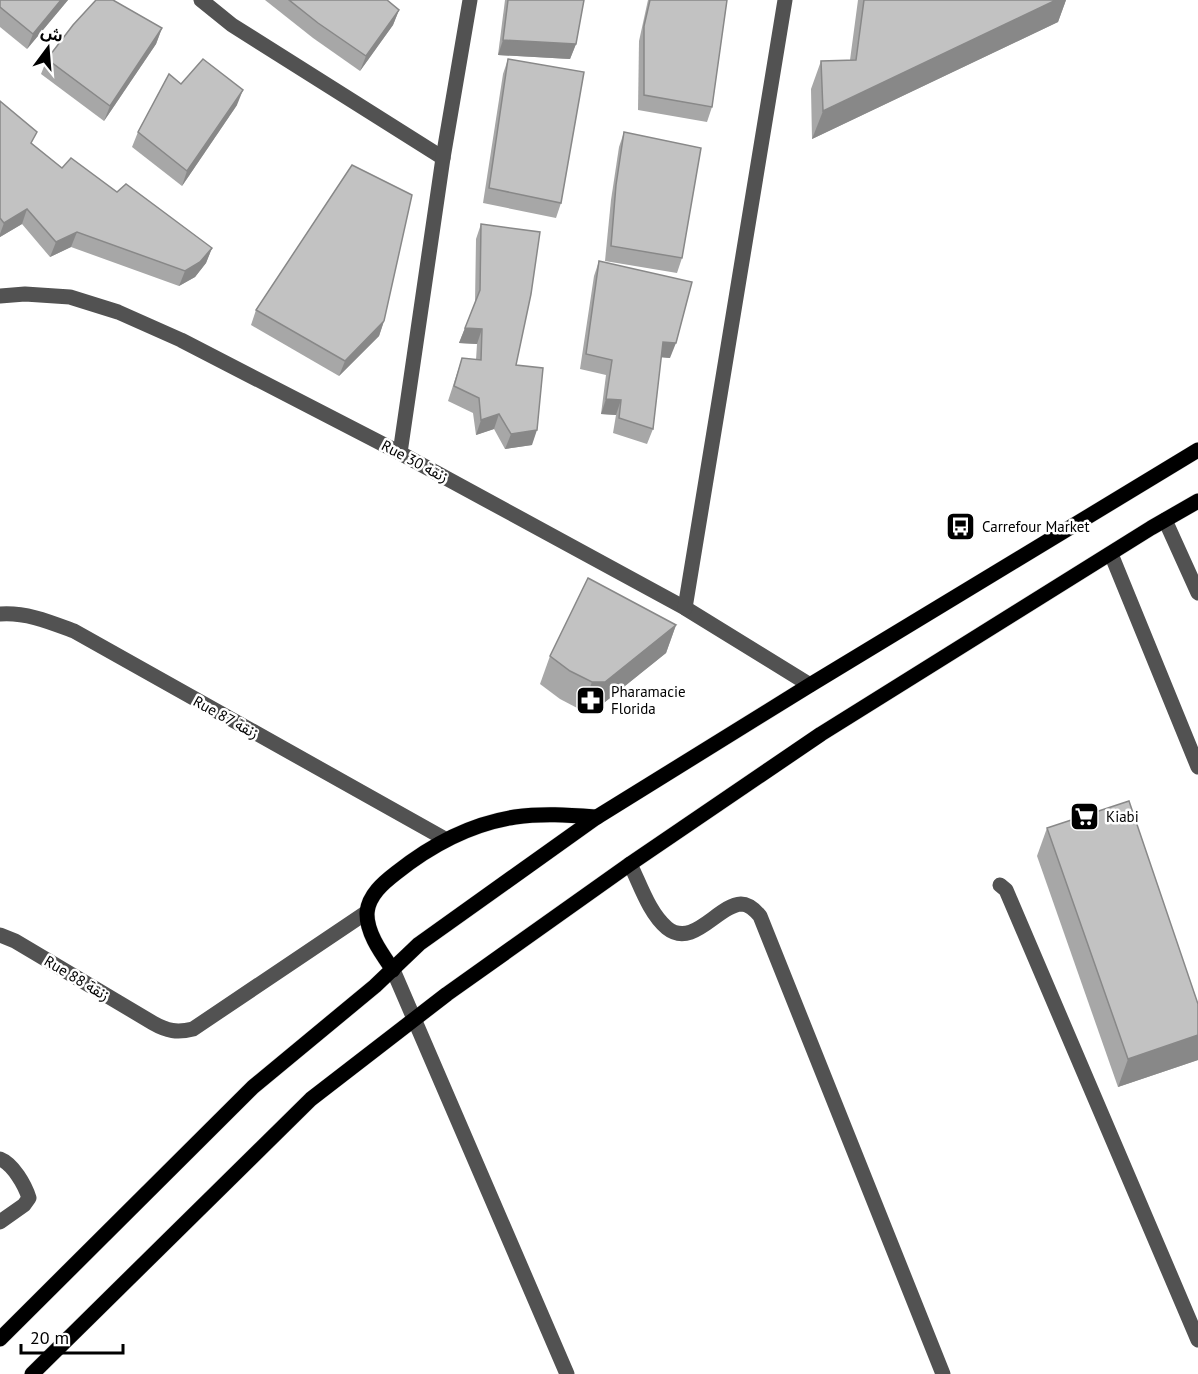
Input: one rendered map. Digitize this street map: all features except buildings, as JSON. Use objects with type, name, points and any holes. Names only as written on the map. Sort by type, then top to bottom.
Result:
[{"type":"main road","points":[[0,1339],[253,1087],[393,970],[419,944],[597,817],[1198,450]]},
{"type":"main road","points":[[32,1374],[311,1099],[447,994],[630,864],[821,734],[1198,501]]},
{"type":"main road","points":[[393,970],[380,953],[370,930],[367,912],[377,888],[417,856],[445,839],[474,827],[514,817],[549,813],[597,817]]},
{"type":"street","points":[[201,0],[232,25],[443,158]]},
{"type":"street","points":[[400,453],[443,158],[470,0]]},
{"type":"street","points":[[685,608],[759,168],[784,0]]},
{"type":"street","name":"Rue 30 زنقة","points":[[0,296],[26,294],[70,297],[118,312],[181,340],[400,453],[685,608],[810,685]]},
{"type":"street","points":[[1165,520],[1198,593]]},
{"type":"street","points":[[1111,554],[1198,766]]},
{"type":"street","name":"Rue 87 زنقة","points":[[0,614],[12,613],[42,619],[74,631],[445,839]]},
{"type":"street","points":[[630,864],[656,916],[668,930],[684,933],[697,929],[735,906],[743,904],[753,908],[760,916],[943,1374]]},
{"type":"street","points":[[1000,885],[1006,890],[1198,1340]]},
{"type":"street","name":"Rue 88 زنقة","points":[[0,935],[15,940],[165,1030],[180,1032],[193,1029],[367,912]]},
{"type":"street","points":[[393,970],[567,1374]]},
{"type":"street","points":[[0,1159],[8,1163],[26,1189],[29,1198],[24,1205],[0,1222]]},
{"type":"place","name":"Carrefour Market","points":[[961,526]]},
{"type":"place","name":"Pharamacie Florida","points":[[590,700]]},
{"type":"place","name":"Kiabi","points":[[1085,816]]}]
